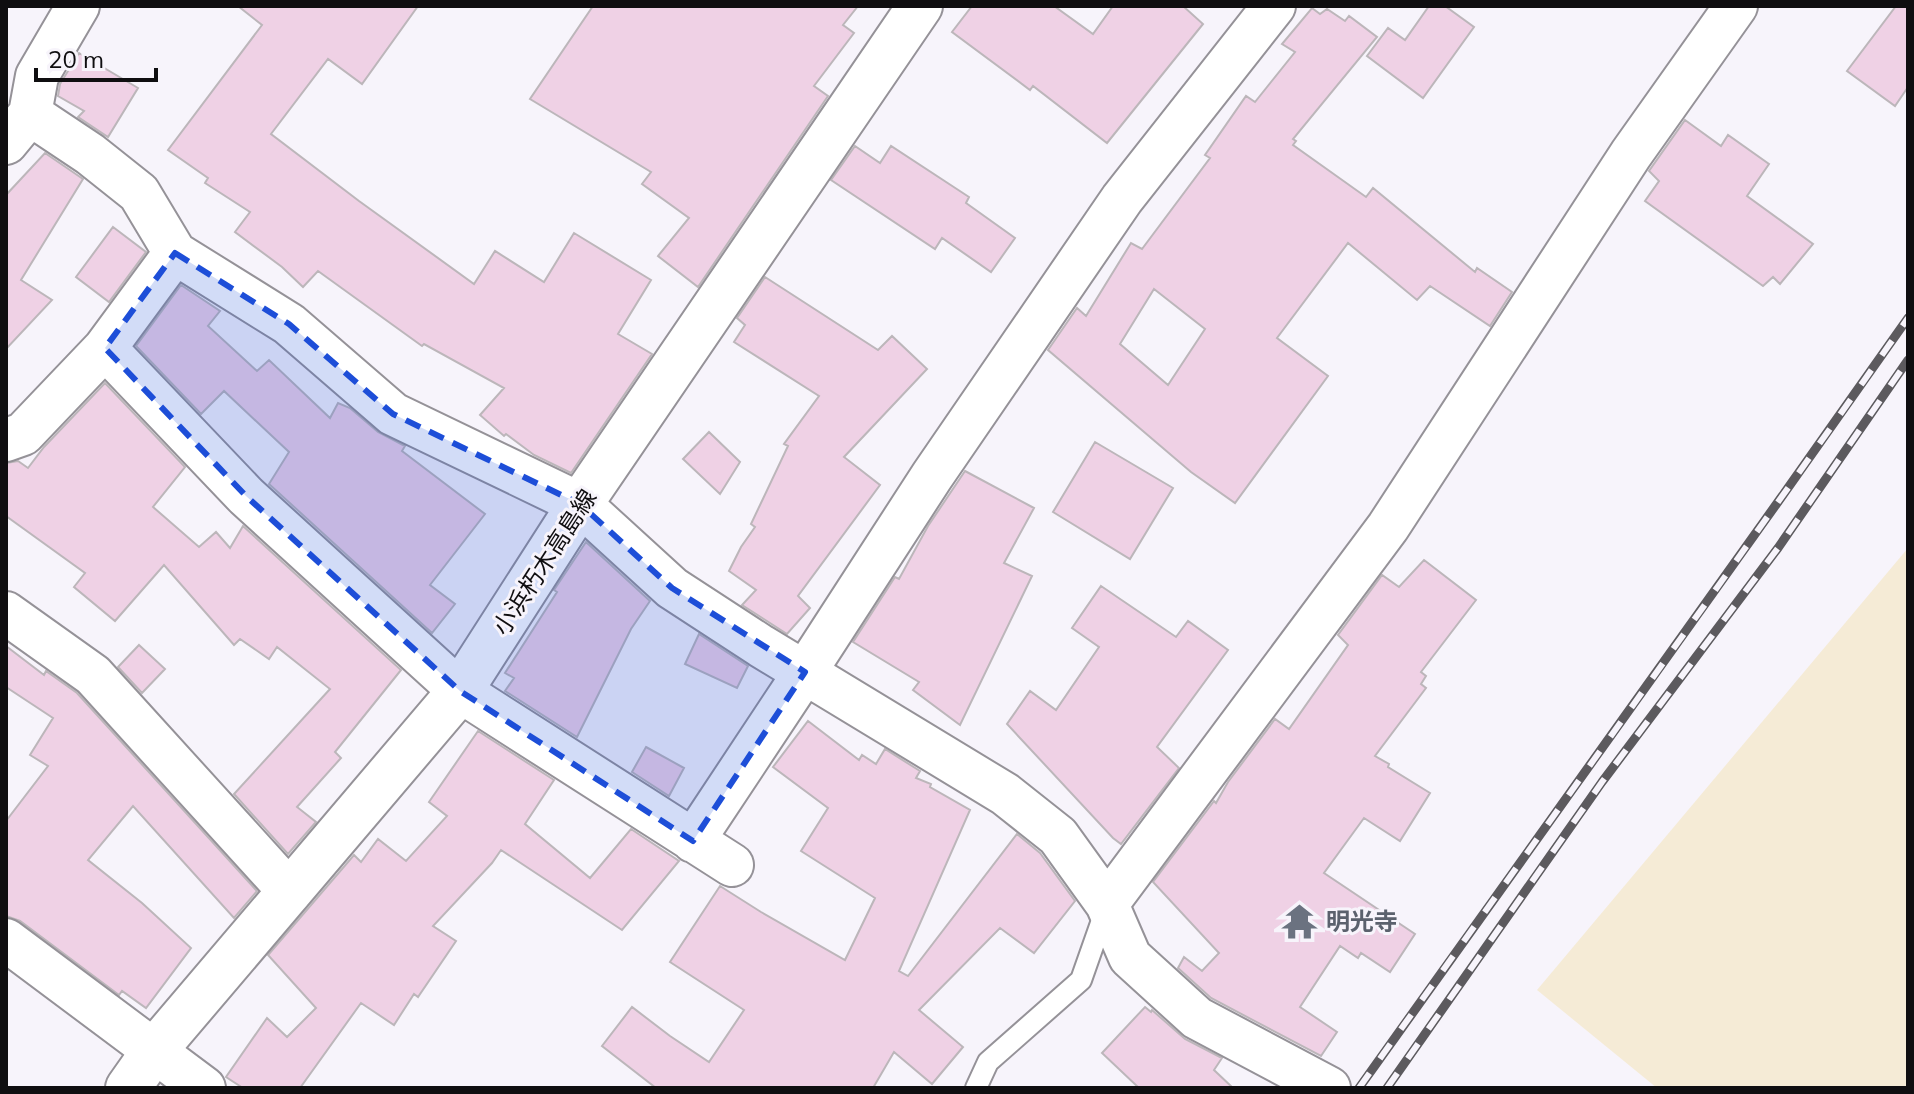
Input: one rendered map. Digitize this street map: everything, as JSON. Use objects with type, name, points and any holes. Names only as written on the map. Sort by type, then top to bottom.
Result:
[{"type":"main road","name":"小浜朽木高島線","points":[[128,1088],[154,1051],[460,691],[580,504],[920,6]]},
{"type":"street","points":[[78,6],[37,76],[18,129],[90,154],[139,193],[175,253],[289,324],[393,414],[580,504],[672,588],[1005,794],[1058,836],[1107,904],[1130,957],[1197,1018],[1329,1088]]},
{"type":"street","points":[[693,841],[932,476],[1122,199],[1274,6]]},
{"type":"street","points":[[1107,904],[1388,527],[1631,154],[1736,6]]},
{"type":"street","points":[[6,440],[23,434],[105,348],[175,253]]},
{"type":"street","points":[[105,348],[246,496],[460,691],[732,865]]},
{"type":"street","points":[[6,613],[93,675],[290,892]]},
{"type":"street","points":[[6,940],[204,1088]]},
{"type":"lane","points":[[976,1088],[988,1062],[1081,980],[1107,904]]},
{"type":"highlighted area","points":[[175,253],[289,324],[393,414],[580,504],[672,588],[805,672],[693,841],[460,691],[246,496],[105,348]]},
{"type":"shaded area","points":[[1908,548],[1908,1088],[1657,1088],[1537,990]]},
{"type":"building","points":[[238,6],[418,6],[362,84],[328,59],[271,134],[474,284],[495,251],[544,282],[574,233],[651,280],[618,334],[652,354],[571,473],[534,455],[506,434],[504,436],[480,415],[504,388],[424,344],[422,346],[318,271],[303,287],[235,232],[250,212],[205,183],[208,178],[168,150],[262,25]]},
{"type":"building","points":[[593,6],[858,6],[843,25],[854,33],[814,86],[828,96],[698,287],[658,256],[689,218],[642,184],[651,172],[530,99]]},
{"type":"building","points":[[972,6],[1054,6],[1093,34],[1113,6],[1183,6],[1203,24],[1107,143],[1033,86],[1030,90],[952,32]]},
{"type":"building","points":[[1429,6],[1445,6],[1474,27],[1423,98],[1367,56],[1388,28],[1405,40]]},
{"type":"building","points":[[1896,6],[1908,6],[1908,87],[1895,106],[1847,71]]},
{"type":"building","points":[[1312,8],[1320,14],[1327,9],[1345,21],[1349,16],[1377,37],[1293,139],[1296,141],[1293,145],[1366,197],[1373,188],[1475,272],[1477,268],[1512,292],[1490,326],[1430,286],[1417,300],[1348,243],[1277,338],[1328,376],[1235,503],[1191,472],[1048,350],[1077,308],[1086,316],[1131,243],[1142,249],[1210,158],[1205,155],[1246,96],[1255,102],[1295,52],[1282,44]],"holes":[[[1154,289],[1205,329],[1168,385],[1120,344]]]},
{"type":"building","points":[[79,53],[138,88],[108,137],[78,117],[84,111],[58,96],[60,84]]},
{"type":"building","points":[[1685,120],[1721,146],[1728,135],[1769,164],[1747,196],[1813,244],[1780,284],[1773,277],[1763,286],[1645,201],[1659,181],[1649,171]]},
{"type":"building","points":[[855,146],[880,163],[891,146],[969,197],[966,203],[1015,238],[991,272],[942,238],[935,249],[831,180]]},
{"type":"building","points":[[45,153],[83,179],[21,280],[52,300],[6,349],[6,195]]},
{"type":"building","points":[[113,227],[146,252],[109,302],[76,277]]},
{"type":"building","points":[[765,277],[878,350],[892,336],[927,369],[844,457],[880,485],[798,596],[810,608],[787,634],[742,605],[756,590],[729,571],[755,527],[751,524],[788,446],[784,444],[819,396],[734,342],[745,325],[737,318]]},
{"type":"building","points":[[181,285],[220,311],[208,326],[257,371],[269,360],[330,418],[338,403],[350,408],[378,432],[405,446],[402,451],[485,514],[430,585],[455,604],[432,633],[269,484],[289,452],[224,391],[201,414],[136,346]]},
{"type":"building","points":[[105,383],[185,467],[153,507],[199,547],[216,532],[230,548],[243,526],[401,670],[335,752],[341,758],[297,807],[316,822],[288,854],[234,794],[330,689],[277,647],[269,659],[240,639],[234,645],[164,565],[115,621],[74,587],[85,573],[6,516],[6,463],[18,461],[28,468]]},
{"type":"building","points":[[709,432],[740,462],[720,494],[683,459]]},
{"type":"building","points":[[1095,442],[1173,488],[1130,559],[1053,512]]},
{"type":"building","points":[[965,471],[1034,508],[1004,563],[1032,576],[960,725],[913,690],[919,682],[853,642],[895,577],[899,579],[928,526]]},
{"type":"building","points":[[586,542],[650,601],[631,629],[577,737],[505,691],[514,678],[505,673]]},
{"type":"building","points":[[1424,560],[1476,600],[1421,672],[1426,676],[1421,684],[1426,688],[1375,756],[1430,793],[1400,841],[1364,818],[1324,873],[1415,934],[1390,972],[1361,953],[1358,958],[1340,946],[1300,1007],[1337,1032],[1321,1056],[1211,998],[1178,968],[1184,957],[1202,971],[1219,953],[1153,882],[1214,801],[1216,803],[1275,719],[1289,729],[1348,645],[1338,635],[1382,575],[1399,587]]},
{"type":"building","points":[[1101,586],[1176,637],[1188,621],[1228,650],[1157,747],[1179,768],[1121,844],[1007,724],[1030,691],[1056,710],[1099,647],[1072,628]]},
{"type":"building","points":[[699,634],[748,666],[737,688],[685,664]]},
{"type":"building","points":[[139,645],[165,669],[142,693],[118,667]]},
{"type":"building","points":[[6,646],[44,675],[46,671],[77,693],[257,891],[234,918],[133,806],[88,860],[191,948],[146,1008],[122,991],[119,995],[20,921],[6,916],[6,821],[48,766],[30,755],[53,718],[6,687]]},
{"type":"building","points":[[808,721],[859,760],[862,755],[876,764],[885,749],[920,771],[916,778],[931,784],[930,787],[970,810],[899,971],[908,976],[1017,834],[1040,853],[1075,901],[1034,953],[1000,928],[919,1010],[963,1047],[932,1084],[894,1052],[873,1088],[656,1088],[602,1046],[632,1007],[709,1062],[744,1010],[670,962],[720,886],[845,960],[875,898],[801,851],[828,808],[773,767]]},
{"type":"building","points":[[478,731],[554,780],[525,824],[590,878],[631,829],[679,861],[622,930],[501,850],[433,926],[456,941],[418,997],[414,994],[394,1025],[361,1003],[300,1088],[243,1088],[226,1077],[267,1018],[287,1037],[316,1008],[268,955],[354,855],[361,862],[378,839],[406,861],[447,816],[429,802]]},
{"type":"building","points":[[646,747],[684,768],[669,796],[632,772]]},
{"type":"building","points":[[1145,1007],[1185,1039],[1222,1058],[1214,1070],[1233,1088],[1139,1088],[1102,1053]]},
{"type":"railway","points":[[1359,1088],[1908,318]]},
{"type":"railway","points":[[1387,1088],[1602,782],[1778,548],[1908,360]]},
{"type":"place","name":"明光寺","points":[[1300,921]]}]
